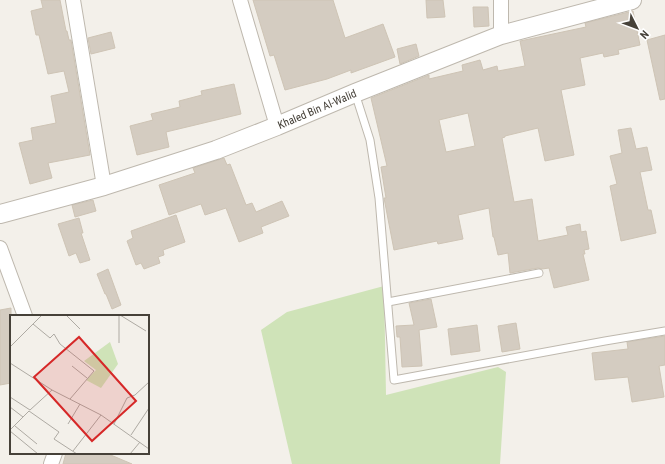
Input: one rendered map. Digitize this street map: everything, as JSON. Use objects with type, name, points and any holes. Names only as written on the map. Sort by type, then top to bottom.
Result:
[{"type":"street","points":[[74,0],[104,186]]},
{"type":"street","points":[[240,0],[277,126]]},
{"type":"street","points":[[501,0],[501,35]]},
{"type":"street","name":"Khaled Bin Al-Walid","points":[[0,214],[104,186],[216,150],[501,35],[632,0]]},
{"type":"street","points":[[0,248],[25,315]]},
{"type":"street","points":[[51,464],[55,454]]},
{"type":"lane","points":[[355,93],[370,140],[380,198],[394,380],[597,342],[665,331]]},
{"type":"lane","points":[[388,302],[539,273]]},
{"type":"green space","points":[[384,286],[386,395],[498,367],[506,372],[500,464],[292,464],[261,330],[287,312]]},
{"type":"building","points":[[41,0],[60,0],[66,31],[69,40],[71,40],[90,155],[48,163],[52,178],[30,184],[19,143],[33,140],[31,128],[56,123],[51,96],[69,92],[64,71],[48,74],[39,35],[36,35],[31,11],[43,8]]},
{"type":"building","points":[[253,0],[333,0],[345,38],[383,24],[395,57],[351,73],[351,70],[327,79],[285,90],[274,55],[270,56]]},
{"type":"building","points":[[426,0],[443,0],[445,17],[427,18]]},
{"type":"building","points":[[473,7],[488,7],[489,26],[474,27]]},
{"type":"building","points":[[633,11],[640,45],[618,50],[619,54],[604,57],[603,53],[580,58],[585,85],[561,90],[574,155],[545,161],[538,128],[502,138],[514,202],[532,199],[538,241],[568,235],[566,227],[580,224],[581,232],[586,231],[589,249],[584,250],[585,254],[583,254],[589,280],[554,288],[549,268],[538,268],[510,273],[508,253],[498,255],[493,237],[489,208],[458,215],[463,239],[438,244],[437,241],[394,250],[384,198],[386,198],[381,167],[387,166],[371,98],[429,75],[429,79],[463,71],[462,65],[480,60],[483,70],[497,66],[498,71],[525,66],[520,41],[586,27],[585,23]],"holes":[[[468,113],[475,146],[446,152],[439,120]]]},
{"type":"building","points":[[111,32],[115,48],[91,54],[88,38]]},
{"type":"building","points":[[665,35],[665,99],[660,100],[647,40]]},
{"type":"building","points":[[416,44],[419,56],[400,64],[397,49]]},
{"type":"building","points":[[234,84],[241,114],[166,132],[169,147],[137,155],[130,126],[153,120],[151,114],[180,107],[179,101],[202,95],[201,91]]},
{"type":"building","points":[[631,128],[636,149],[647,147],[652,170],[640,172],[648,210],[651,210],[656,233],[621,241],[610,186],[617,184],[610,156],[622,153],[618,130]]},
{"type":"building","points":[[224,158],[227,165],[230,164],[246,205],[252,203],[256,212],[282,201],[289,216],[261,227],[263,233],[239,242],[226,208],[205,215],[201,204],[169,215],[159,185],[195,173],[193,168]]},
{"type":"building","points":[[93,200],[96,211],[75,217],[72,205]]},
{"type":"building","points":[[176,215],[185,242],[163,250],[164,255],[158,257],[160,263],[144,269],[141,263],[136,265],[127,241],[133,238],[131,231]]},
{"type":"building","points":[[79,218],[83,233],[81,233],[90,260],[80,263],[76,253],[69,256],[58,224]]},
{"type":"building","points":[[108,269],[121,305],[112,309],[97,274]]},
{"type":"building","points":[[431,299],[437,327],[419,330],[422,366],[402,367],[400,337],[397,337],[396,326],[414,325],[409,303]]},
{"type":"building","points":[[11,308],[10,383],[0,385],[0,310]]},
{"type":"building","points":[[516,323],[520,349],[502,352],[498,326]]},
{"type":"building","points":[[477,325],[480,351],[451,355],[448,329]]},
{"type":"building","points":[[665,336],[665,365],[659,366],[664,397],[632,402],[628,377],[595,380],[592,353],[628,349],[627,342]]},
{"type":"building","points":[[66,454],[108,454],[132,464],[63,464]]}]
